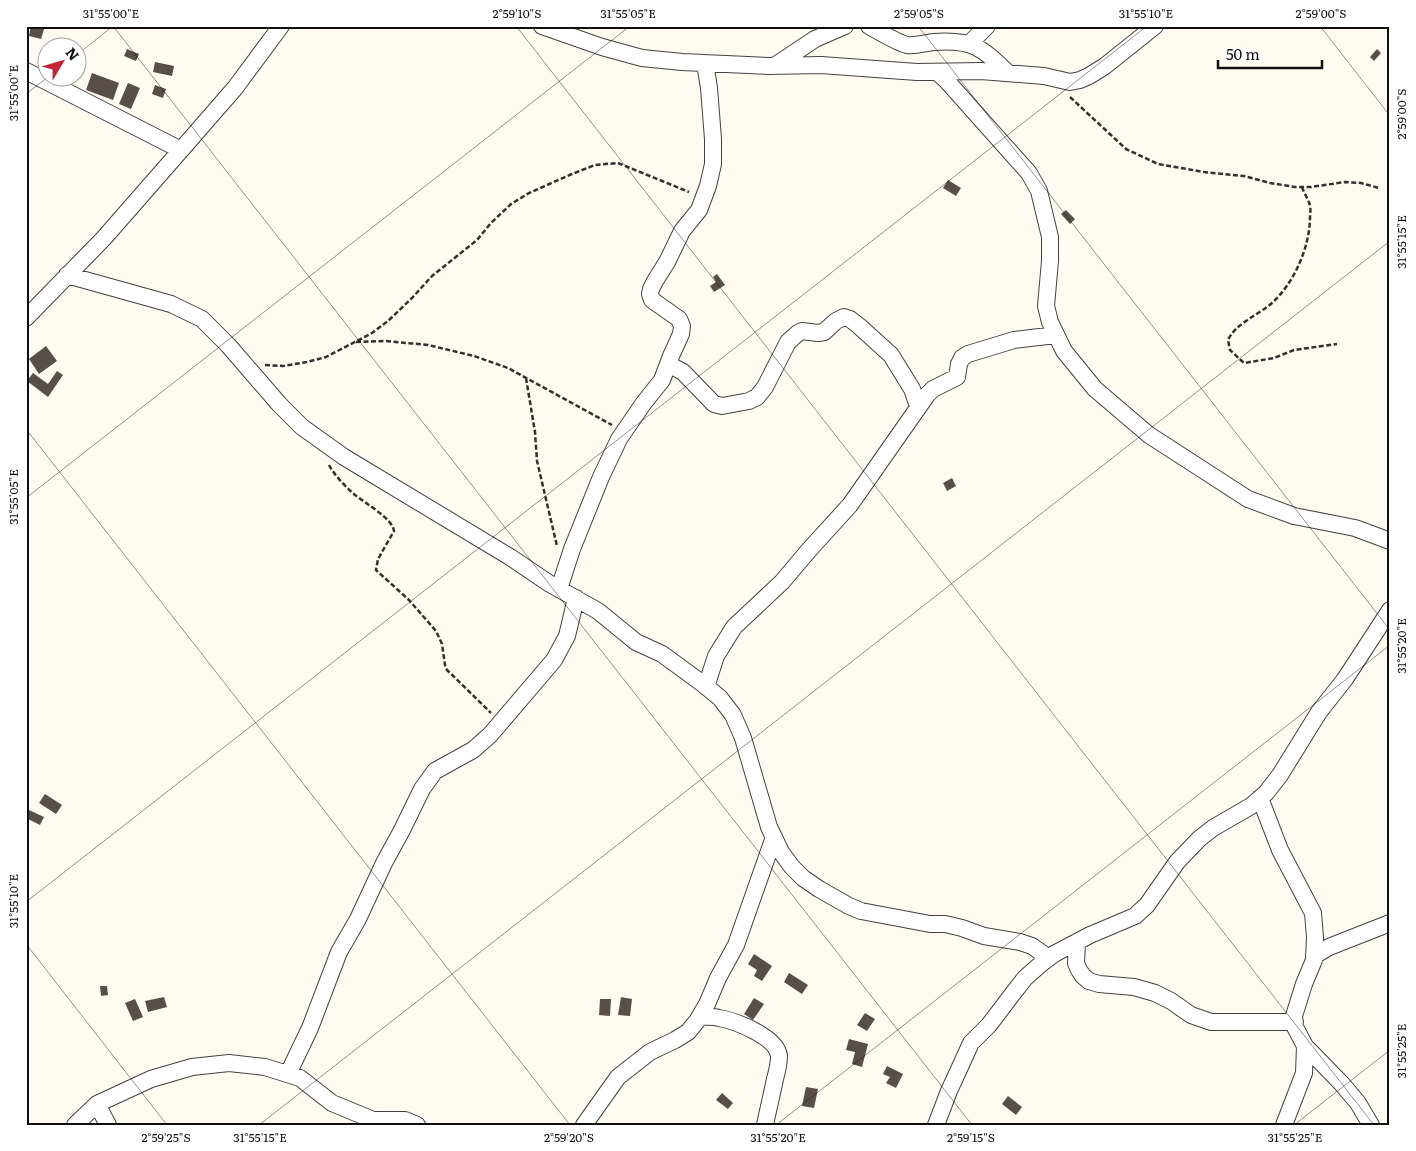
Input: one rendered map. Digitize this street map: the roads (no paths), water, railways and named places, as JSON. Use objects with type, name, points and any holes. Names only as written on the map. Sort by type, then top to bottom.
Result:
[{"type":"street","points":[[27,316],[104,238],[235,88],[281,26]]},
{"type":"street","points":[[542,26],[602,47],[642,58],[776,66],[821,65],[917,72],[981,72],[1051,78],[1070,82],[1090,76],[1155,26]]},
{"type":"street","points":[[776,66],[814,39],[845,26]]},
{"type":"street","points":[[869,26],[906,45],[956,41],[968,44],[988,53],[1008,74]]},
{"type":"street","points":[[968,44],[988,26]]},
{"type":"street","points":[[559,589],[572,549],[619,439],[662,380],[681,334],[682,326],[679,319],[652,300],[650,294],[682,231],[699,210],[708,186],[713,164],[713,139],[705,63]]},
{"type":"street","points":[[26,71],[180,150]]},
{"type":"street","points":[[936,72],[946,80],[1029,173],[1039,191],[1050,237],[1046,306],[1050,322],[1064,351],[1095,389],[1148,435],[1248,499],[1294,516],[1355,528],[1390,542]]},
{"type":"street","points":[[68,275],[171,304],[202,319],[302,427],[344,457],[598,611],[636,642],[662,654],[720,698],[733,715],[743,738],[769,827],[781,852],[792,868],[803,878],[819,889],[861,911],[930,924],[945,924],[984,936],[1020,942],[1032,946],[1049,958]]},
{"type":"street","points":[[668,364],[683,372],[714,404],[722,406],[749,401],[757,396],[765,387],[788,342],[798,333],[802,331],[824,332],[836,321],[844,317],[859,326],[891,355],[912,389],[918,406]]},
{"type":"street","points":[[706,687],[716,656],[734,628],[782,582],[850,504],[918,406],[933,389],[957,377],[962,358],[968,354],[1014,340],[1056,335]]},
{"type":"street","points":[[288,1074],[310,1028],[339,952],[358,919],[422,789],[435,772],[473,750],[490,735],[554,660],[567,636],[576,598]]},
{"type":"street","points":[[936,1125],[971,1043],[989,1025],[1010,996],[1026,978],[1049,958],[1090,935],[1135,916],[1147,905],[1177,862],[1199,839],[1213,828],[1251,806],[1260,798],[1280,775],[1319,712],[1345,679],[1390,610]]},
{"type":"street","points":[[1260,798],[1280,850],[1313,914],[1314,960],[1294,1016],[1295,1027],[1305,1046],[1342,1084],[1358,1103],[1372,1125]]},
{"type":"street","points":[[584,1125],[618,1077],[650,1052],[688,1032],[700,1016],[736,945],[774,837]]},
{"type":"street","points":[[1314,956],[1329,947],[1388,925]]},
{"type":"street","points":[[1077,943],[1076,962],[1083,976],[1089,981],[1099,984],[1134,987],[1155,993],[1172,1001],[1190,1015],[1211,1022],[1295,1022]]},
{"type":"street","points":[[700,1016],[719,1017],[743,1026],[756,1032],[776,1049],[779,1056],[778,1068],[765,1125]]},
{"type":"street","points":[[1284,1125],[1304,1073],[1305,1046]]},
{"type":"street","points":[[75,1125],[97,1104],[151,1079],[192,1067],[229,1063],[265,1067],[300,1078],[332,1103],[373,1120],[405,1120],[417,1125]]},
{"type":"street","points":[[97,1104],[108,1125]]}]
